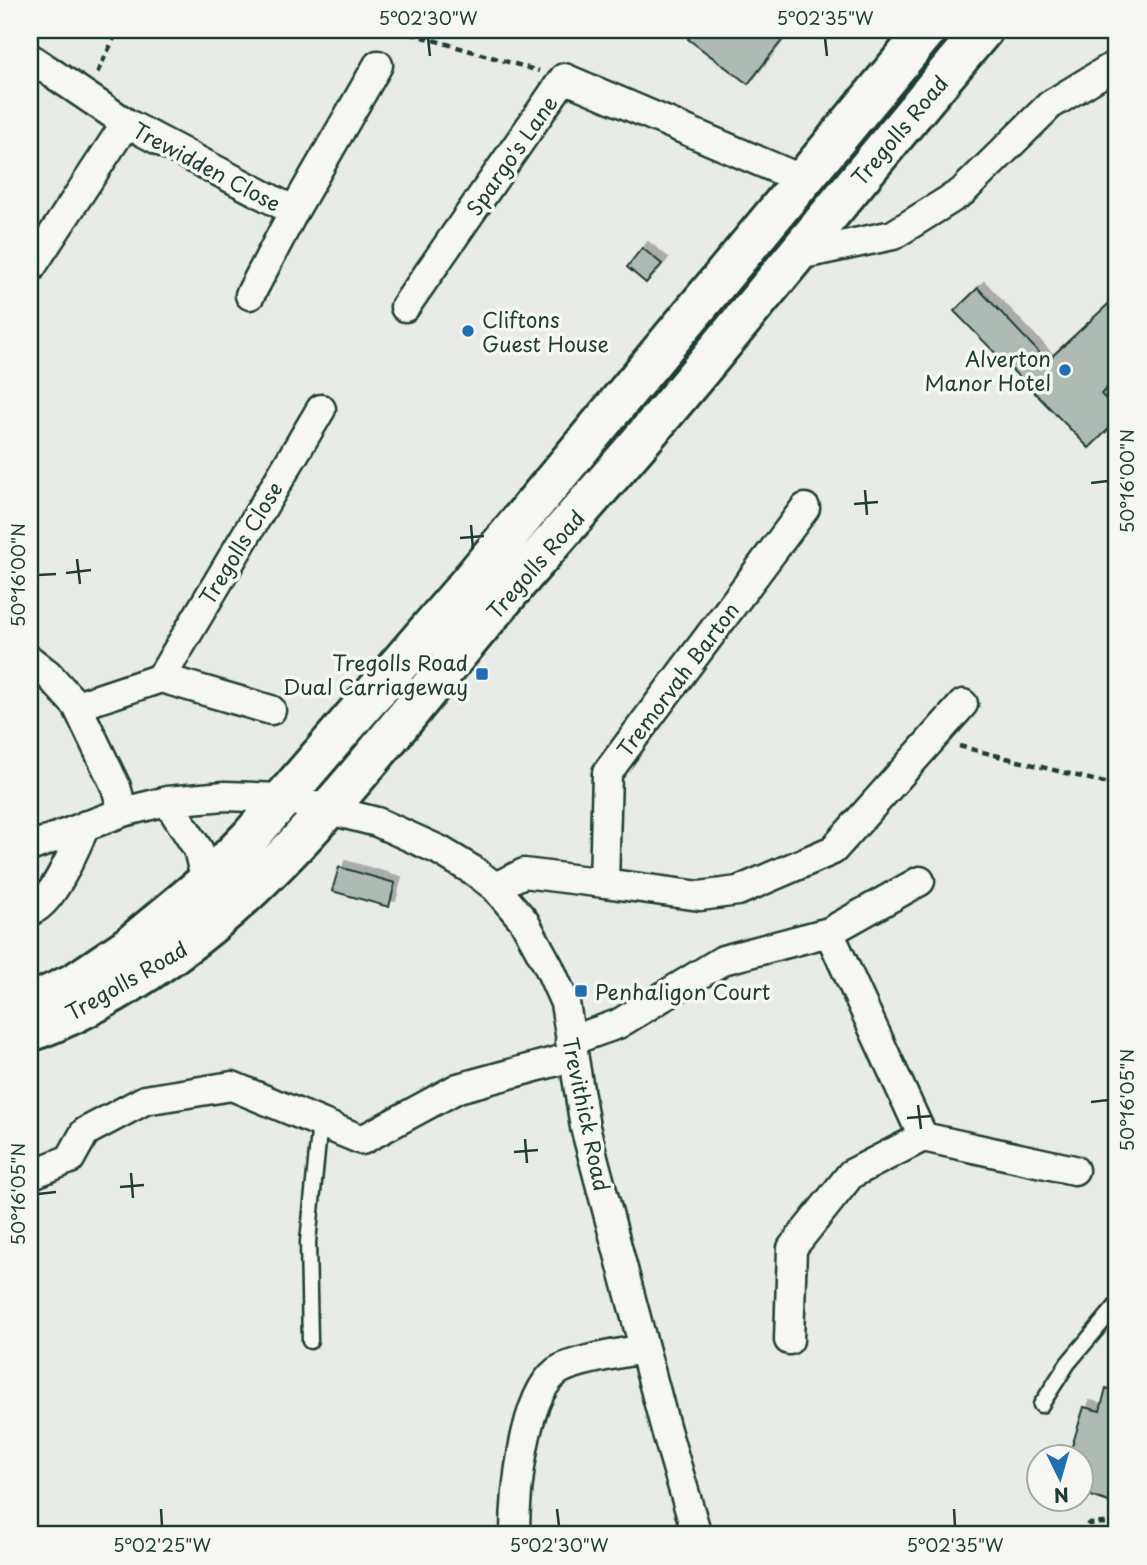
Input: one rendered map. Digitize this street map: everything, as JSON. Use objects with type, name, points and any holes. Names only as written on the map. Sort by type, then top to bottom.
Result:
[{"type":"highway","name":"Tregolls Road","points":[[30,1004],[76,982],[129,946],[206,882],[250,837],[462,591],[927,30]]},
{"type":"highway","name":"Tregolls Road","points":[[30,1032],[99,1002],[199,937],[263,877],[328,810],[495,609],[656,423],[983,30]]},
{"type":"street","points":[[30,58],[125,123]]},
{"type":"street","points":[[794,256],[893,235],[962,192],[1050,105],[1117,64]]},
{"type":"street","name":"Trewidden Close","points":[[30,269],[125,123],[294,211],[378,65]]},
{"type":"street","name":"Spargo's Lane","points":[[405,307],[564,78],[803,180]]},
{"type":"street","points":[[250,295],[294,211]]},
{"type":"street","name":"Tregolls Close","points":[[161,678],[321,409]]},
{"type":"street","name":"Tremorvah Barton","points":[[604,883],[607,773],[805,508]]},
{"type":"street","points":[[30,660],[48,674],[77,706],[116,787],[123,812]]},
{"type":"street","points":[[77,706],[161,678],[271,710]]},
{"type":"street","points":[[495,887],[524,873],[700,896],[738,891],[833,850],[963,704]]},
{"type":"street","name":"Trevithick Road","points":[[30,847],[123,812],[167,801],[225,796],[282,799],[377,822],[439,850],[495,887],[524,921],[565,1003],[585,1126],[697,1535]]},
{"type":"street","points":[[167,801],[198,849],[206,882]]},
{"type":"street","points":[[30,911],[39,908],[52,891],[86,825]]},
{"type":"street","points":[[30,1175],[70,1159],[85,1132],[145,1100],[232,1086],[362,1140],[458,1088],[571,1049],[618,1024],[723,960],[829,932],[920,881]]},
{"type":"street","points":[[829,932],[923,1137]]},
{"type":"street","points":[[789,1340],[792,1248],[851,1174],[923,1137],[1074,1170]]},
{"type":"street","points":[[515,1535],[520,1473],[526,1442],[538,1398],[547,1383],[558,1370],[592,1359],[644,1349]]},
{"type":"lane","points":[[310,1341],[308,1242],[320,1122]]},
{"type":"lane","points":[[1041,1405],[1068,1363],[1117,1305]]},
{"type":"path","points":[[85,96],[118,30]]},
{"type":"path","points":[[399,30],[564,78]]},
{"type":"path","points":[[932,739],[1117,786]]},
{"type":"path","points":[[1080,1535],[1088,1524],[1117,1526]]},
{"type":"building","points":[[695,30],[790,30],[748,84],[688,39]]},
{"type":"building","points":[[1117,180],[1117,204],[1111,198]]},
{"type":"building","points":[[642,248],[662,264],[646,283],[627,267]]},
{"type":"building","name":"Alverton Manor Hotel","points":[[978,288],[1047,361],[1117,296],[1117,378],[1101,394],[1117,411],[1117,421],[1089,448],[954,311]]},
{"type":"building","points":[[339,867],[395,883],[389,907],[332,891]]},
{"type":"building","points":[[1106,1388],[1117,1392],[1117,1492],[1114,1504],[1094,1497],[1094,1442],[1073,1442],[1084,1407],[1100,1411]]},
{"type":"place","name":"Cliftons Guest House","points":[[468,331]]},
{"type":"place","name":"Alverton Manor Hotel","points":[[1065,370]]},
{"type":"place","name":"Tregolls Road Dual Carriageway","points":[[482,674]]},
{"type":"place","name":"Penhaligon Court","points":[[581,991]]}]
